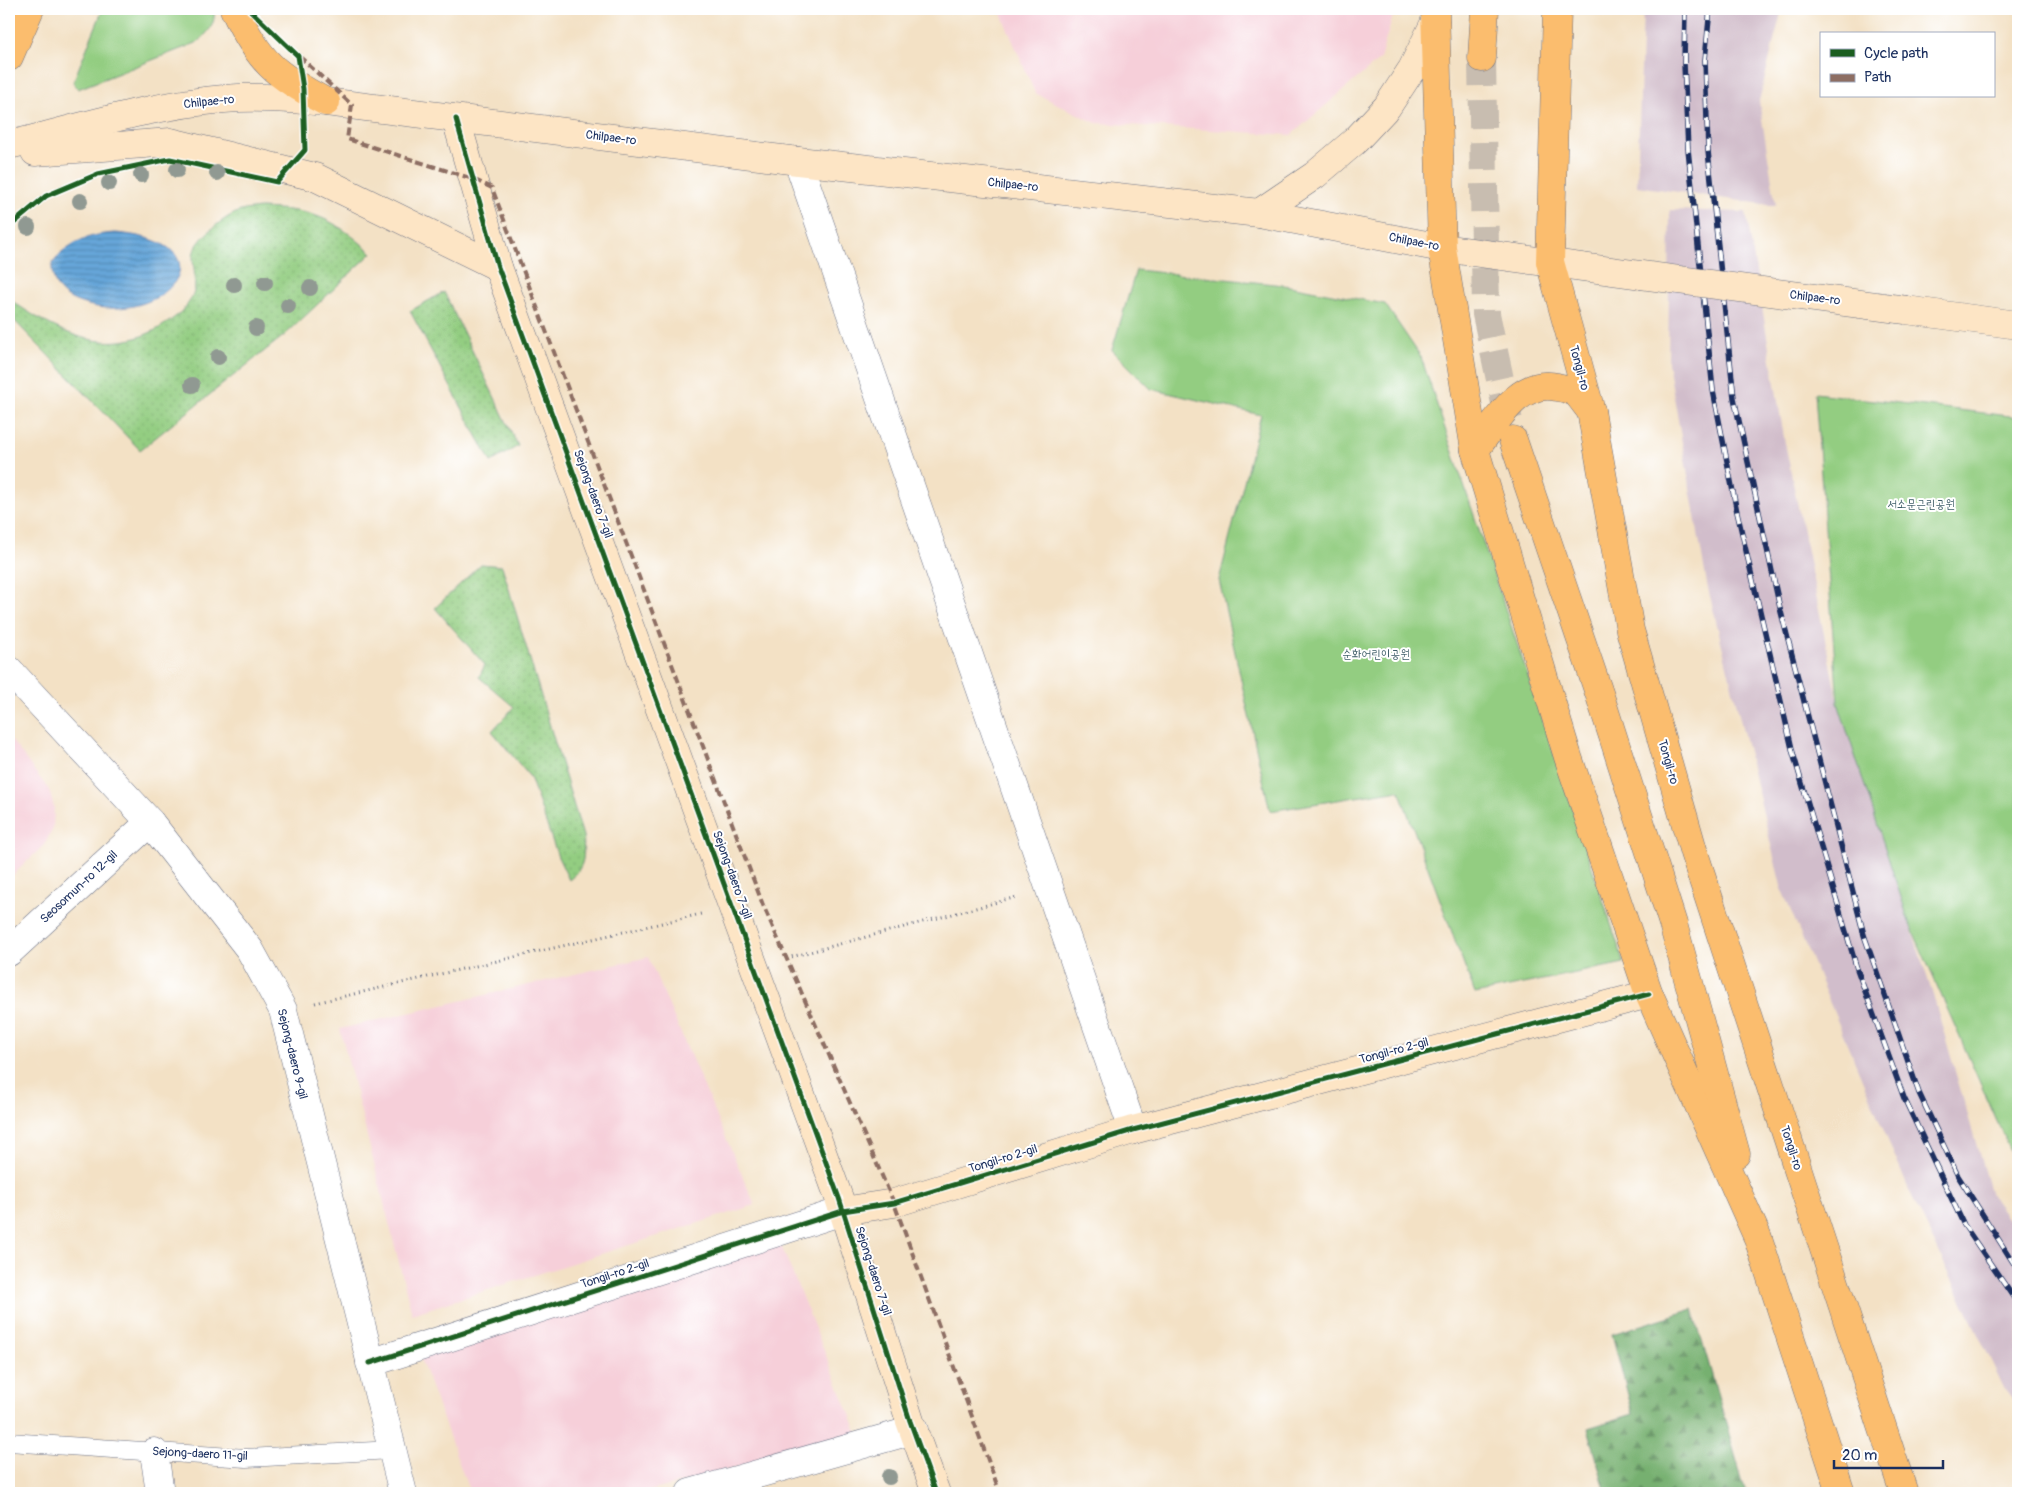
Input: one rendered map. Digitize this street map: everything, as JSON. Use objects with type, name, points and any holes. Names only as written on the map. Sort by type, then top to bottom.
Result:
[{"type":"main road","points":[[9,57],[30,9]]},
{"type":"main road","points":[[234,9],[245,32],[266,64],[296,87],[326,102]]},
{"type":"main road","points":[[1482,58],[1485,9]]},
{"type":"main road","name":"Tongil-ro","points":[[1557,9],[1550,262],[1590,412],[1630,630],[1694,853],[1904,1493]]},
{"type":"main road","points":[[1435,15],[1442,248],[1475,450],[1568,757],[1649,994],[1758,1238]]},
{"type":"main road","points":[[1475,450],[1508,406],[1520,394],[1535,388],[1552,386],[1576,393],[1590,412]]},
{"type":"main road","points":[[1513,440],[1599,693],[1673,924],[1758,1238],[1841,1493]]},
{"type":"street","points":[[1259,213],[1315,175],[1355,141],[1387,107],[1412,69],[1435,15]]},
{"type":"street","name":"Chilpae-ro","points":[[9,145],[166,107],[225,99],[283,98],[798,161],[1259,213],[1442,248],[2018,325]]},
{"type":"street","name":"Sejong-daero 7-gil","points":[[456,119],[498,267],[843,1211],[936,1493]]},
{"type":"street","points":[[9,154],[171,142],[315,178],[498,267]]},
{"type":"street","points":[[798,161],[1133,1130]]},
{"type":"street","name":"Sejong-daero 9-gil","points":[[9,670],[150,822],[250,950],[283,1010],[402,1493]]},
{"type":"street","name":"Seosomun-ro 12-gil","points":[[9,952],[150,822]]},
{"type":"street","name":"Tongil-ro 2-gil","points":[[370,1364],[843,1211],[894,1203],[1133,1130],[1649,994]]},
{"type":"street","points":[[690,1493],[914,1430]]},
{"type":"street","points":[[154,1452],[160,1493]]},
{"type":"lane","name":"Sejong-daero 11-gil","points":[[9,1442],[246,1458],[392,1450]]},
{"type":"path","points":[[754,966],[1050,888]]},
{"type":"path","points":[[283,1010],[733,906]]},
{"type":"shaded area","points":[[999,9],[1395,9],[1380,59],[1291,135],[1096,123],[1035,93]]},
{"type":"shaded area","points":[[1643,9],[1782,9],[1759,101],[1776,206],[1637,186]]},
{"type":"shaded area","points":[[1670,210],[1746,212],[1785,443],[1838,703],[1933,995],[1991,1195],[2018,1232],[2018,1407],[2005,1390],[1909,1190],[1782,890],[1707,584],[1668,363]]},
{"type":"shaded area","points":[[9,737],[49,790],[54,807],[53,829],[44,845],[9,879]]},
{"type":"shaded area","points":[[648,957],[755,1205],[412,1314],[340,1029]]},
{"type":"shaded area","points":[[778,1238],[859,1436],[642,1493],[470,1493],[420,1357]]},
{"type":"green space","points":[[103,9],[214,9],[214,20],[204,36],[196,43],[78,89],[73,82]]},
{"type":"green space","points":[[260,208],[295,211],[321,218],[345,231],[372,253],[286,334],[140,450],[9,315],[9,299],[44,321],[81,337],[100,341],[119,341],[139,337],[169,322],[189,302],[195,287],[193,256],[199,243],[205,236],[227,217],[246,210]]},
{"type":"green space","name":"순화어린이공원","points":[[1136,270],[1284,285],[1385,304],[1421,357],[1624,963],[1475,994],[1399,790],[1270,811],[1219,580],[1261,415],[1151,389],[1112,350]]},
{"type":"green space","points":[[444,292],[518,446],[491,462],[410,311]]},
{"type":"green space","name":"서소문근린공원","points":[[1815,393],[2018,417],[2018,1169],[1909,922],[1838,703]]},
{"type":"green space","points":[[481,564],[502,566],[583,836],[583,861],[575,875],[569,880],[558,857],[530,777],[492,731],[514,707],[479,677],[485,665],[435,608]]},
{"type":"green space","points":[[1693,1309],[1746,1493],[1606,1493],[1588,1428],[1633,1414],[1612,1334]]},
{"type":"water","points":[[116,233],[153,240],[173,252],[180,267],[175,282],[160,295],[138,305],[111,308],[74,301],[63,294],[56,285],[52,265],[64,250],[80,241],[97,235]]},
{"type":"tunnel","points":[[1482,58],[1486,314],[1513,440]]},
{"type":"railway","points":[[1685,9],[1684,64],[1688,149],[1713,390],[1737,512],[1793,753],[1857,969],[1904,1098],[1964,1225],[2018,1304]]},
{"type":"railway","points":[[1710,9],[1705,60],[1708,151],[1734,398],[1780,608],[1864,935],[1919,1093],[1958,1176],[2018,1270]]},
{"type":"marked path","points":[[299,56],[352,105],[347,139],[473,179],[492,188],[763,905],[894,1203],[1000,1493]]},
{"type":"cycle path","points":[[9,227],[46,196],[98,174],[170,159],[277,182],[305,150],[303,89],[298,56],[249,9]]},
{"type":"cycle path","points":[[456,119],[498,267],[839,1198],[910,1421],[936,1493]]},
{"type":"cycle path","points":[[370,1363],[843,1211],[894,1203],[1133,1130],[1649,994]]}]
